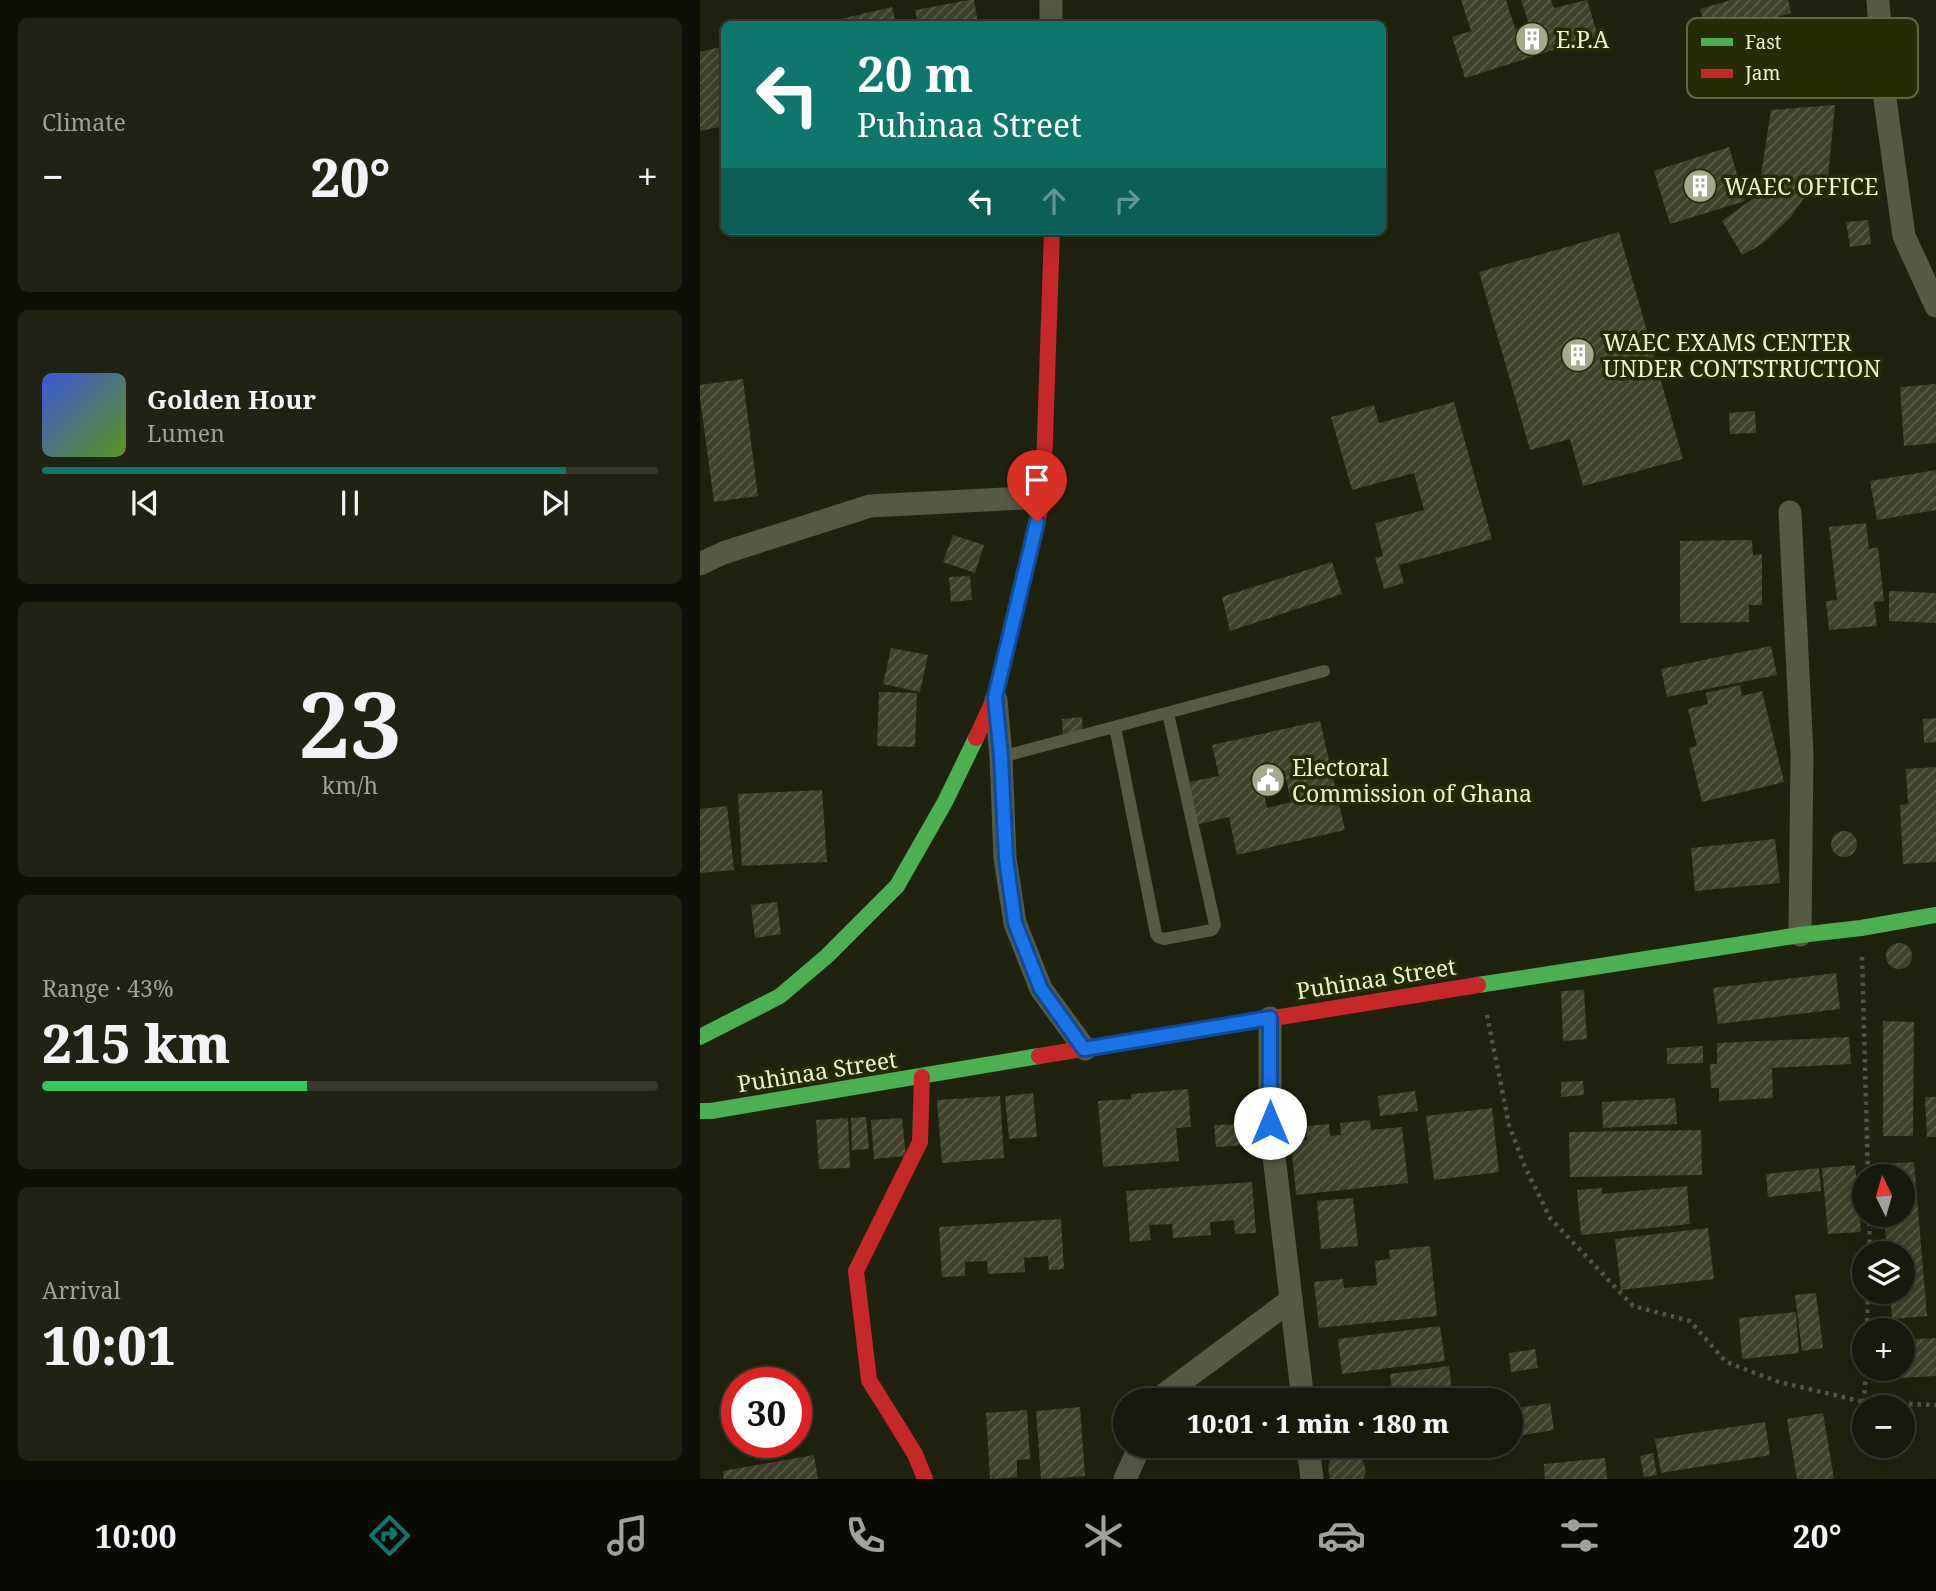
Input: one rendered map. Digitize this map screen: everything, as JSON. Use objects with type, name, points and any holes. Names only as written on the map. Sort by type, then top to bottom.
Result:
[{"type":"street","points":[[1878,0],[1879,18]]},
{"type":"street","points":[[1885,98],[1904,236],[1936,306]]},
{"type":"street","points":[[700,1037],[780,996],[827,956],[897,886],[945,802],[995,697],[1043,496],[1052,235]]},
{"type":"street","points":[[700,564],[870,506],[1043,496]]},
{"type":"street","points":[[1790,512],[1802,754],[1800,935]]},
{"type":"street","points":[[995,697],[1006,858],[1015,923],[1041,989],[1084,1049]]},
{"type":"street","name":"Puhinaa Street","points":[[700,1111],[922,1077],[1270,1018],[1936,915]]},
{"type":"street","points":[[1270,1018],[1270,1123],[1302,1388]]},
{"type":"street","points":[[922,1077],[920,1142],[856,1271],[869,1380],[915,1454],[925,1479]]},
{"type":"street","points":[[1173,1388],[1291,1300]]},
{"type":"street","points":[[1125,1479],[1135,1458]]},
{"type":"street","points":[[1309,1458],[1312,1479]]},
{"type":"lane","points":[[1001,757],[1324,671]]},
{"type":"lane","points":[[1115,727],[1156,934],[1164,939],[1212,930],[1215,925],[1168,713]]},
{"type":"path","points":[[1861,928],[1868,1164]]},
{"type":"path","points":[[1481,985],[1509,1125],[1525,1167],[1550,1218],[1633,1306],[1690,1321],[1726,1362],[1779,1382],[1852,1399]]},
{"type":"path","points":[[1915,1404],[1936,1405]]},
{"type":"building","points":[[974,0],[978,21],[917,21],[915,10]]},
{"type":"building","name":"E.P.A","points":[[1461,0],[1506,0],[1515,29],[1529,24],[1521,0],[1551,0],[1554,8],[1587,0],[1598,36],[1465,78],[1452,37],[1471,31]]},
{"type":"building","points":[[1731,0],[1788,0],[1791,13],[1774,18],[1703,18],[1700,9]]},
{"type":"building","points":[[892,7],[895,21],[832,21]]},
{"type":"building","points":[[721,47],[721,127],[700,131],[700,52]]},
{"type":"building","points":[[1835,105],[1827,186],[1812,186],[1790,218],[1762,244],[1742,255],[1722,221],[1758,195],[1771,110]]},
{"type":"building","name":"WAEC OFFICE","points":[[1729,147],[1745,201],[1670,224],[1654,171]]},
{"type":"building","points":[[1868,220],[1871,244],[1850,247],[1846,222]]},
{"type":"building","name":"WAEC EXAMS CENTER UNDER CONTSTRUCTION","points":[[1619,232],[1683,459],[1583,486],[1570,439],[1530,450],[1479,272]]},
{"type":"building","points":[[743,379],[758,496],[714,502],[700,385]]},
{"type":"building","points":[[1936,384],[1936,443],[1904,446],[1900,387]]},
{"type":"building","points":[[1454,402],[1492,539],[1399,565],[1404,583],[1384,589],[1375,558],[1383,556],[1375,523],[1424,510],[1414,473],[1352,490],[1331,417],[1374,405],[1379,423]]},
{"type":"building","points":[[1755,411],[1756,433],[1730,434],[1729,413]]},
{"type":"building","points":[[1936,470],[1936,510],[1877,520],[1870,481]]},
{"type":"building","points":[[1866,523],[1869,549],[1878,547],[1884,601],[1874,602],[1877,626],[1829,630],[1826,601],[1837,600],[1829,527]]},
{"type":"building","points":[[953,535],[984,545],[975,573],[943,562]]},
{"type":"building","points":[[1752,540],[1753,555],[1762,554],[1762,605],[1749,605],[1749,622],[1680,623],[1680,541]]},
{"type":"building","points":[[1332,562],[1342,594],[1230,631],[1222,597]]},
{"type":"building","points":[[970,576],[972,600],[951,602],[949,577]]},
{"type":"building","points":[[1889,591],[1936,593],[1936,623],[1889,621]]},
{"type":"building","points":[[1771,646],[1777,675],[1667,697],[1661,669]]},
{"type":"building","points":[[891,648],[928,655],[920,692],[883,684]]},
{"type":"building","points":[[1740,685],[1742,696],[1762,691],[1784,782],[1702,802],[1689,748],[1697,746],[1688,709],[1708,704],[1706,693]]},
{"type":"building","points":[[879,692],[917,693],[915,747],[877,746]]},
{"type":"building","points":[[1082,717],[1083,733],[1063,735],[1062,719]]},
{"type":"building","points":[[1936,718],[1936,742],[1924,743],[1923,719]]},
{"type":"building","points":[[1320,721],[1345,830],[1237,855],[1229,817],[1199,824],[1189,782],[1219,776],[1212,745]],"holes":[[[1284,770],[1291,802],[1267,808],[1260,775]]]},
{"type":"building","points":[[1936,767],[1936,862],[1903,864],[1900,805],[1908,804],[1906,769]]},
{"type":"building","points":[[822,790],[827,862],[742,866],[738,794]]},
{"type":"building","points":[[727,806],[734,870],[700,873],[700,809]]},
{"type":"building","points":[[1844,831],[1853,835],[1857,844],[1853,853],[1844,857],[1835,853],[1831,844],[1835,835]]},
{"type":"building","points":[[1775,839],[1780,883],[1695,891],[1691,848]]},
{"type":"building","points":[[777,902],[781,934],[755,938],[751,905]]},
{"type":"building","points":[[1899,943],[1908,947],[1912,956],[1908,965],[1899,969],[1890,965],[1886,956],[1890,947]]},
{"type":"building","points":[[1836,973],[1840,1009],[1718,1024],[1713,988]]},
{"type":"building","points":[[1584,990],[1587,1039],[1563,1041],[1561,991]]},
{"type":"building","points":[[1883,1021],[1914,1022],[1913,1136],[1883,1136]]},
{"type":"building","points":[[1849,1037],[1851,1064],[1772,1068],[1773,1098],[1719,1101],[1719,1088],[1711,1088],[1710,1064],[1717,1064],[1717,1043]]},
{"type":"building","points":[[1703,1046],[1703,1063],[1667,1064],[1667,1048]]},
{"type":"building","points":[[1583,1081],[1584,1095],[1561,1097],[1561,1082]]},
{"type":"building","points":[[1188,1089],[1191,1127],[1176,1128],[1179,1161],[1103,1167],[1098,1101],[1131,1099],[1131,1094]]},
{"type":"building","points":[[1415,1091],[1418,1111],[1380,1116],[1378,1096]]},
{"type":"building","points":[[1033,1093],[1037,1137],[1009,1139],[1005,1096]]},
{"type":"building","points":[[1000,1096],[1004,1158],[942,1163],[937,1100]]},
{"type":"building","points":[[1925,1097],[1936,1097],[1936,1137],[1927,1137]]},
{"type":"building","points":[[1675,1098],[1677,1124],[1603,1128],[1602,1102]]},
{"type":"building","points":[[1492,1108],[1499,1172],[1434,1180],[1426,1116]]},
{"type":"building","points":[[866,1117],[869,1149],[852,1150],[851,1118]]},
{"type":"building","points":[[848,1118],[850,1168],[819,1169],[816,1120]]},
{"type":"building","points":[[902,1118],[906,1156],[874,1159],[871,1120]]},
{"type":"building","points":[[1370,1120],[1371,1130],[1402,1127],[1408,1183],[1296,1195],[1291,1141],[1307,1140],[1306,1126],[1329,1124],[1330,1136],[1341,1135],[1340,1123]]},
{"type":"building","points":[[1245,1124],[1247,1145],[1216,1147],[1214,1125]]},
{"type":"building","points":[[1701,1130],[1702,1175],[1570,1177],[1569,1132]]},
{"type":"building","points":[[1914,1162],[1914,1164],[1914,1164],[1880,1164]]},
{"type":"building","points":[[1852,1165],[1852,1227],[1861,1227],[1861,1232],[1828,1234],[1822,1168]]},
{"type":"building","points":[[1819,1168],[1821,1191],[1768,1197],[1766,1174]]},
{"type":"building","points":[[1915,1174],[1927,1316],[1892,1318],[1891,1304],[1915,1304],[1915,1241],[1886,1241],[1885,1227],[1915,1227]]},
{"type":"building","points":[[1252,1182],[1256,1233],[1235,1234],[1234,1220],[1210,1222],[1211,1235],[1173,1238],[1172,1224],[1149,1225],[1151,1240],[1130,1242],[1126,1191]]},
{"type":"building","points":[[1687,1186],[1690,1224],[1581,1235],[1577,1190],[1602,1188],[1602,1194]]},
{"type":"building","points":[[1353,1198],[1358,1246],[1321,1249],[1317,1201]]},
{"type":"building","points":[[1061,1219],[1064,1269],[1049,1270],[1048,1256],[1024,1258],[1025,1272],[988,1274],[987,1261],[965,1262],[965,1276],[942,1277],[939,1227]]},
{"type":"building","points":[[1708,1228],[1714,1279],[1621,1290],[1615,1239]]},
{"type":"building","points":[[1430,1246],[1437,1316],[1319,1328],[1314,1282],[1343,1279],[1344,1288],[1377,1285],[1375,1261],[1390,1259],[1389,1250]]},
{"type":"building","points":[[1816,1293],[1823,1348],[1802,1351],[1795,1295]]},
{"type":"building","points":[[1796,1312],[1799,1353],[1742,1359],[1739,1318]]},
{"type":"building","points":[[1440,1326],[1445,1361],[1342,1374],[1338,1339]]},
{"type":"building","points":[[1936,1338],[1936,1376],[1915,1377],[1915,1339]]},
{"type":"building","points":[[1535,1349],[1538,1368],[1511,1372],[1509,1353]]},
{"type":"building","points":[[1449,1366],[1452,1388],[1392,1388],[1390,1374]]},
{"type":"building","points":[[1550,1403],[1554,1430],[1523,1435],[1523,1407]]},
{"type":"building","points":[[1080,1407],[1085,1476],[1041,1479],[1036,1411]]},
{"type":"building","points":[[1027,1410],[1030,1459],[1017,1460],[1017,1477],[990,1479],[986,1413]]},
{"type":"building","points":[[1823,1413],[1834,1479],[1797,1479],[1787,1419]]},
{"type":"building","points":[[1765,1422],[1770,1455],[1661,1473],[1655,1439]]},
{"type":"building","points":[[1653,1453],[1657,1475],[1644,1477],[1640,1456]]},
{"type":"building","points":[[812,1455],[818,1479],[724,1479],[723,1471],[797,1458],[812,1458]]},
{"type":"building","points":[[1361,1458],[1366,1472],[1363,1479],[1330,1479],[1330,1460]]},
{"type":"building","points":[[1605,1458],[1607,1479],[1545,1479],[1544,1464]]},
{"type":"traffic: fast","points":[[700,1037],[780,996],[827,956],[897,886],[945,802],[976,738]]},
{"type":"traffic: fast","points":[[1478,985],[1936,915]]},
{"type":"traffic: fast","points":[[700,1111],[1039,1056]]},
{"type":"traffic: jam","points":[[976,738],[995,697],[1043,497],[1052,235]]},
{"type":"traffic: jam","points":[[1039,1056],[1478,985]]},
{"type":"traffic: jam","points":[[922,1077],[920,1142],[856,1271],[869,1380],[915,1454],[925,1479]]},
{"type":"place","name":"E.P.A","points":[[1532,39]]},
{"type":"place","name":"WAEC OFFICE","points":[[1700,186]]},
{"type":"place","name":"WAEC EXAMS CENTER UNDER CONTSTRUCTION","points":[[1578,355]]},
{"type":"place","name":"Electoral Commission of Ghana","points":[[1268,780]]},
{"type":"route","points":[[1037,522],[995,697],[1006,858],[1015,923],[1041,989],[1084,1049],[1270,1018],[1270,1123]]}]
